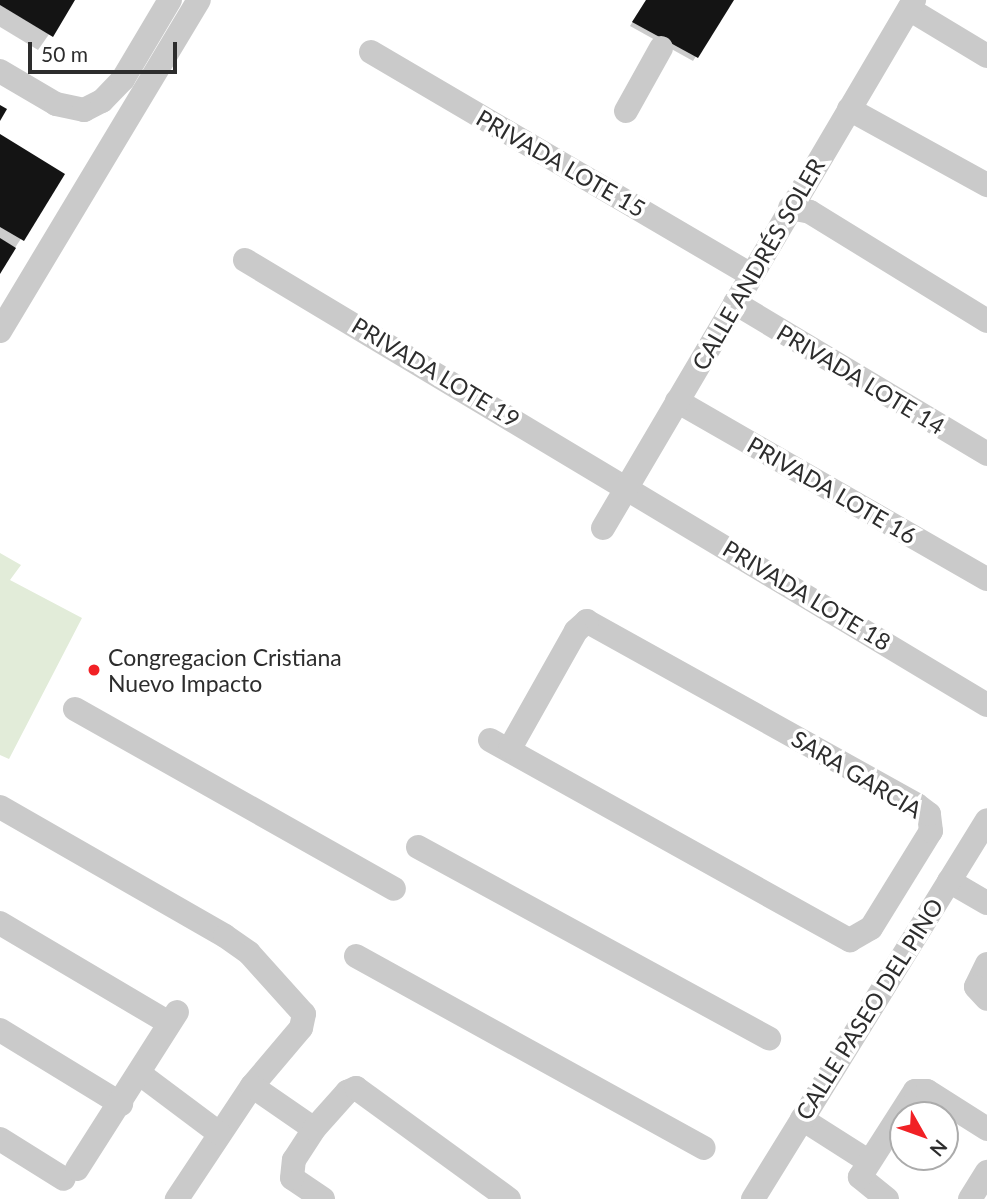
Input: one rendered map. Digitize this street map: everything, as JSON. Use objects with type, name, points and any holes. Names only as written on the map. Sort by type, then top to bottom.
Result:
[{"type":"street","points":[[0,71],[56,104],[84,110],[102,102],[123,79],[170,0]]},
{"type":"street","points":[[0,331],[199,0]]},
{"type":"street","points":[[911,4],[987,55]]},
{"type":"street","name":"CALLE ANDRÉS SOLER","points":[[603,528],[911,4]]},
{"type":"street","points":[[626,111],[661,48]]},
{"type":"street","name":"PRIVADA LOTE 15","points":[[371,52],[751,275]]},
{"type":"street","points":[[849,108],[987,185]]},
{"type":"street","points":[[790,208],[810,212],[987,321]]},
{"type":"street","name":"PRIVADA LOTE 19","points":[[245,260],[626,485]]},
{"type":"street","name":"PRIVADA LOTE 14","points":[[735,303],[987,454]]},
{"type":"street","name":"PRIVADA LOTE 16","points":[[677,401],[987,579]]},
{"type":"street","name":"PRIVADA LOTE 18","points":[[626,485],[987,705]]},
{"type":"street","name":"SARA GARCIA","points":[[587,621],[929,814],[931,831],[871,928],[850,940],[500,744],[576,631],[587,621]]},
{"type":"street","points":[[75,709],[394,889]]},
{"type":"street","points":[[0,807],[225,936],[249,953],[304,1014],[301,1028],[252,1086],[177,1199]]},
{"type":"street","name":"CALLE PASEO DEL PINO","points":[[753,1199],[987,820]]},
{"type":"street","points":[[418,847],[769,1038]]},
{"type":"street","points":[[949,881],[987,903]]},
{"type":"street","points":[[0,923],[173,1018],[121,1104],[71,1174],[0,1139]]},
{"type":"street","points":[[356,956],[704,1148]]},
{"type":"street","points":[[987,964],[976,987],[987,999]]},
{"type":"street","points":[[0,1030],[121,1104]]},
{"type":"street","points":[[140,1074],[219,1133]]},
{"type":"street","points":[[252,1086],[314,1129]]},
{"type":"street","points":[[323,1199],[292,1178],[295,1160],[314,1129],[346,1092],[356,1088],[509,1199]]},
{"type":"street","points":[[887,1199],[862,1182],[868,1161],[910,1095],[920,1090],[987,1129]]},
{"type":"street","points":[[802,1119],[868,1161]]},
{"type":"street","points":[[970,1199],[987,1172]]},
{"type":"green space","points":[[0,553],[21,565],[10,580],[82,618],[9,759],[0,755]]},
{"type":"building","points":[[0,0],[75,0],[53,37],[0,5]]},
{"type":"building","points":[[646,0],[734,0],[698,58],[632,22]]},
{"type":"building","points":[[0,105],[7,109],[0,121]]},
{"type":"building","points":[[0,134],[65,174],[24,241],[0,227]]},
{"type":"building","points":[[0,238],[16,248],[0,274]]},
{"type":"place","name":"Congregacion Cristiana Nuevo Impacto","points":[[94,670]]}]
